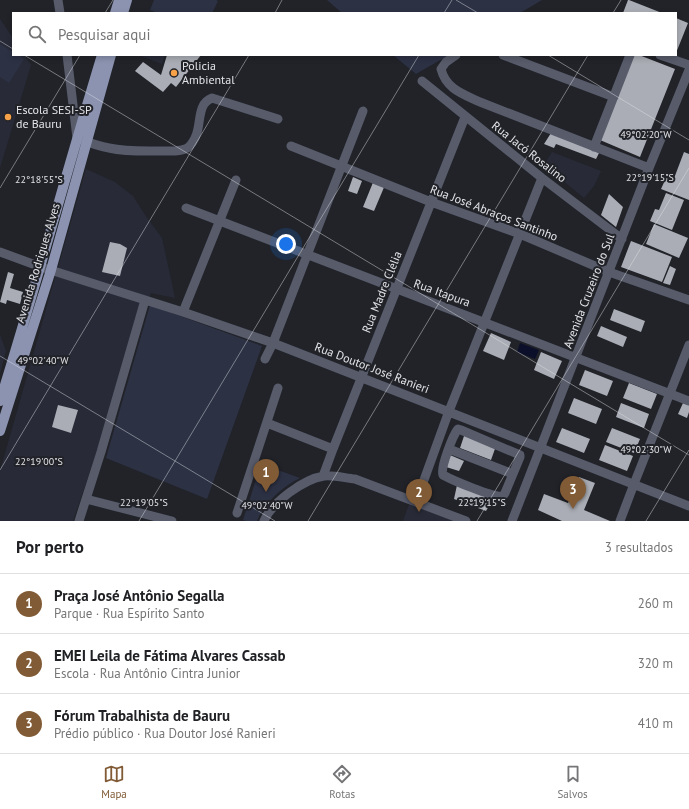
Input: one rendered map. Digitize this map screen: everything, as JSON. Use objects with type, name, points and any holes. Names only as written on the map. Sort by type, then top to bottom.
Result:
[{"type":"main road","points":[[115,12],[119,0]]},
{"type":"main road","points":[[123,12],[127,0]]},
{"type":"main road","name":"Avenida Rodrigues Alves","points":[[82,140],[102,56]]},
{"type":"main road","name":"Avenida Rodrigues Alves","points":[[0,431],[69,183],[111,56]]},
{"type":"main road","name":"Avenida Rodrigues Alves","points":[[0,401],[46,268]]},
{"type":"street","points":[[58,0],[60,12]]},
{"type":"street","points":[[67,56],[82,140],[109,148],[130,151],[176,151],[185,149],[196,138],[200,115],[204,103],[212,98],[278,119]]},
{"type":"street","points":[[455,56],[446,62],[441,69],[450,86],[462,94],[649,168]]},
{"type":"street","points":[[506,56],[614,97]]},
{"type":"street","points":[[594,147],[630,56]]},
{"type":"street","points":[[663,56],[689,65]]},
{"type":"street","name":"Avenida Cruzeiro do Sul","points":[[512,521],[649,168],[689,70]]},
{"type":"street","name":"Rua Jacó Rosalino","points":[[422,81],[542,178],[622,239]]},
{"type":"street","points":[[266,359],[363,111]]},
{"type":"street","name":"Rua Madre Clélia","points":[[324,476],[333,448],[465,117]]},
{"type":"street","name":"Rua José Abraços Santinho","points":[[291,146],[431,202],[520,234],[609,272],[689,300]]},
{"type":"street","points":[[416,502],[449,411],[542,178]]},
{"type":"street","points":[[183,312],[236,180]]},
{"type":"street","name":"Rua Itapura","points":[[186,208],[484,322],[576,359],[689,401]]},
{"type":"street","name":"Rua Doutor José Ranieri","points":[[0,252],[273,343],[689,506]]},
{"type":"street","points":[[79,521],[144,300]]},
{"type":"street","points":[[620,521],[689,345]]},
{"type":"street","points":[[237,513],[278,388]]},
{"type":"street","points":[[267,423],[333,448]]},
{"type":"street","points":[[462,430],[518,453],[520,457],[505,493],[500,497],[443,475],[442,472],[444,462],[456,431],[462,430]]},
{"type":"street","points":[[450,449],[513,474]]},
{"type":"street","points":[[432,456],[444,462]]},
{"type":"street","points":[[264,521],[266,515],[274,505],[290,492],[306,483],[324,476],[355,479],[466,521]]},
{"type":"street","points":[[86,499],[170,521]]},
{"type":"shaded area","points":[[154,0],[218,1],[212,12],[155,12],[150,10]]},
{"type":"shaded area","points":[[327,0],[542,0],[522,12],[341,12]]},
{"type":"shaded area","name":"Escola SESI-SP de Bauru","points":[[0,19],[12,37],[12,56],[25,56],[31,65],[0,168]]},
{"type":"shaded area","points":[[0,44],[12,51],[12,56],[20,56],[24,59],[9,83],[0,77]]},
{"type":"shaded area","points":[[142,56],[165,56],[162,64]]},
{"type":"shaded area","points":[[394,56],[447,56],[416,74]]},
{"type":"shaded area","points":[[552,152],[601,171],[594,186],[584,198],[544,165]]},
{"type":"shaded area","points":[[86,169],[115,182],[133,196],[162,238],[175,298],[151,293],[73,521],[0,521],[0,471]]},
{"type":"shaded area","points":[[150,305],[262,346],[207,499],[106,458]]},
{"type":"shaded area","points":[[0,335],[6,351],[0,374]]},
{"type":"shaded area","points":[[520,343],[539,350],[535,359],[517,352]]},
{"type":"shaded area","points":[[261,464],[300,478],[287,486],[269,501],[257,521],[246,521],[243,520]]},
{"type":"shaded area","points":[[409,504],[454,521],[403,521]]},
{"type":"building","points":[[629,0],[659,12],[623,12]]},
{"type":"building","points":[[677,18],[688,23],[677,50]]},
{"type":"building","name":"Policia Ambiental","points":[[167,56],[200,56],[176,87],[171,83],[163,92],[135,71],[143,62],[161,75]]},
{"type":"building","points":[[634,56],[642,56],[675,69],[640,157],[600,140]]},
{"type":"building","points":[[551,133],[599,153],[596,159],[556,144],[554,148],[544,144]]},
{"type":"building","points":[[684,152],[689,154],[689,200],[661,189],[666,178],[673,181]]},
{"type":"building","points":[[353,177],[362,181],[357,194],[348,191]]},
{"type":"building","points":[[374,180],[385,185],[374,211],[363,207]]},
{"type":"building","points":[[666,193],[684,200],[672,230],[650,221],[655,209],[659,210]]},
{"type":"building","points":[[609,194],[623,207],[616,227],[601,215]]},
{"type":"building","points":[[654,224],[688,238],[679,258],[646,244]]},
{"type":"building","points":[[631,241],[672,257],[662,282],[621,267]]},
{"type":"building","points":[[110,242],[120,244],[127,248],[120,276],[102,272]]},
{"type":"building","points":[[670,266],[676,269],[670,285],[663,283]]},
{"type":"building","points":[[8,272],[14,274],[10,288],[23,292],[20,304],[7,300],[6,304],[0,302]]},
{"type":"building","points":[[614,309],[645,321],[641,332],[610,320]]},
{"type":"building","points":[[601,326],[627,337],[623,347],[597,336]]},
{"type":"building","points":[[491,333],[511,342],[504,360],[483,351]]},
{"type":"building","points":[[541,352],[562,361],[554,379],[534,370]]},
{"type":"building","points":[[585,370],[613,381],[607,396],[579,385]]},
{"type":"building","points":[[629,383],[657,394],[651,409],[623,398]]},
{"type":"building","points":[[574,398],[602,409],[596,424],[568,413]]},
{"type":"building","points":[[621,403],[649,414],[644,428],[616,417]]},
{"type":"building","points":[[683,403],[689,405],[687,418],[678,414]]},
{"type":"building","points":[[58,405],[78,410],[71,433],[52,427]]},
{"type":"building","points":[[562,428],[590,439],[584,453],[556,442]]},
{"type":"building","points":[[612,428],[640,439],[634,453],[606,442]]},
{"type":"building","points":[[465,433],[496,446],[491,460],[460,448]]},
{"type":"building","points":[[605,445],[633,456],[627,471],[599,460]]},
{"type":"building","points":[[450,455],[464,461],[459,471],[446,467]]},
{"type":"building","points":[[579,477],[595,483],[584,510],[610,521],[562,521],[538,510],[544,494],[568,503]]},
{"type":"building","points":[[457,485],[493,499],[486,511],[454,499]]},
{"type":"place","name":"Policia Ambiental","points":[[174,73]]},
{"type":"place","name":"Escola SESI-SP de Bauru","points":[[8,117]]},
{"type":"place","name":"Praça José Antônio Segalla","points":[[266,492]]},
{"type":"place","name":"Fórum Trabalhista de Bauru","points":[[573,509]]},
{"type":"place","name":"EMEI Leila de Fátima Alvares Cassab","points":[[419,512]]}]
